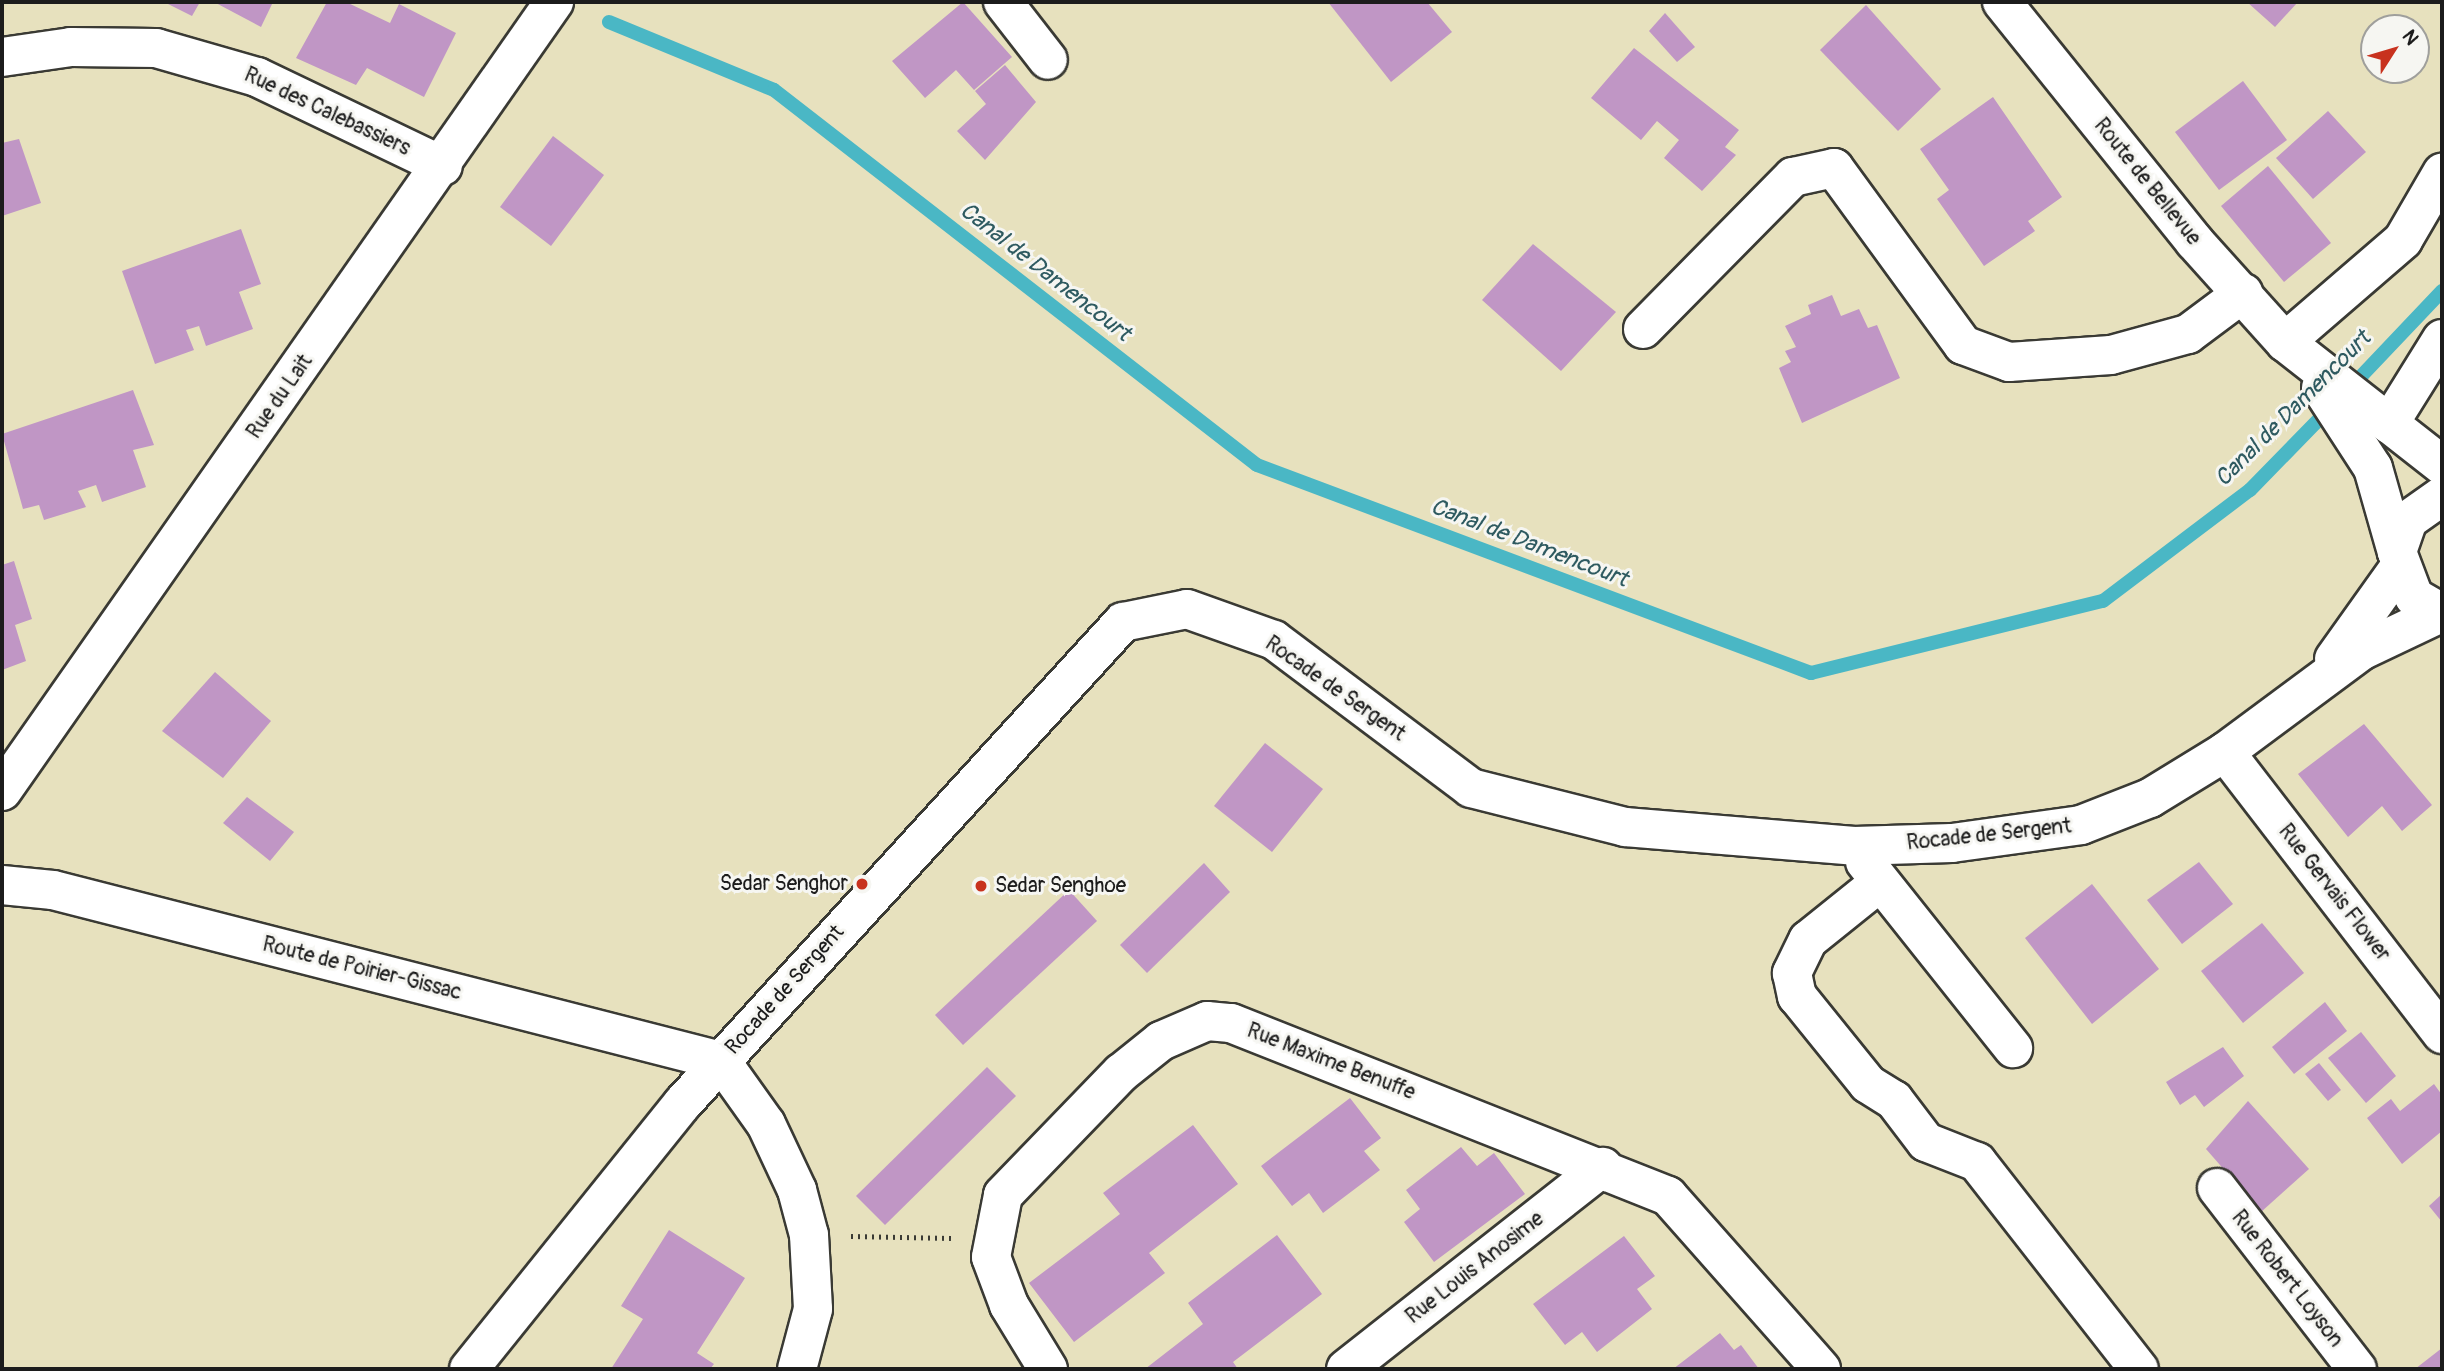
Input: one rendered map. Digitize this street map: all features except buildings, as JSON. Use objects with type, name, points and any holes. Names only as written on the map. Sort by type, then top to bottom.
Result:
[{"type":"street","name":"Rue du Lait","points":[[2,791],[443,166],[554,2]]},
{"type":"street","points":[[1003,2],[1048,60]]},
{"type":"street","name":"Route de Bellevue","points":[[2002,2],[2194,241],[2301,358],[2345,401],[2389,424],[2442,465]]},
{"type":"street","name":"Rue des Calebassiers","points":[[2,57],[71,47],[156,48],[257,76],[443,166]]},
{"type":"street","points":[[1643,330],[1793,177],[1834,168],[1963,345],[2008,362],[2112,355],[2188,334],[2243,292]]},
{"type":"street","points":[[2301,358],[2403,240],[2442,173]]},
{"type":"street","points":[[2389,424],[2442,339]]},
{"type":"street","name":"Route de Bellevue","points":[[2345,401],[2373,468],[2398,560],[2414,597],[2442,613]]},
{"type":"street","name":"Rocade de Sergent","points":[[2314,682],[2398,560],[2408,520],[2442,496]]},
{"type":"street","name":"Rocade de Sergent","points":[[468,1369],[721,1061],[1087,657],[1122,622],[1187,609],[1274,640],[1471,788],[1625,827],[1854,846],[1952,843],[2081,825],[2150,798],[2225,752],[2314,682],[2361,651],[2442,613]]},
{"type":"street","name":"Rue Gervais Flower","points":[[2225,752],[2442,1034]]},
{"type":"street","points":[[1854,846],[1879,883],[2013,1048]]},
{"type":"street","points":[[1879,883],[1808,940],[1792,973],[1797,996],[1868,1084],[1894,1100],[1926,1142],[1977,1161],[2139,1369]]},
{"type":"street","name":"Route de Poirier-Gissac","points":[[2,885],[53,890],[721,1061]]},
{"type":"street","name":"Rue Maxime Benuffe","points":[[1048,1369],[1009,1305],[991,1257],[991,1238],[1003,1195],[1121,1073],[1185,1026],[1207,1021],[1231,1023],[1603,1167],[1668,1196],[1821,1369]]},
{"type":"street","points":[[721,1061],[766,1124],[797,1190],[808,1235],[813,1309],[797,1369]]},
{"type":"street","name":"Rue Louis Anosime","points":[[1346,1369],[1603,1167]]},
{"type":"street","name":"Rue Robert Loyson","points":[[2217,1188],[2357,1369]]},
{"type":"path","points":[[808,1235],[991,1238]]},
{"type":"waterway","name":"Canal de Damencourt","points":[[609,22],[774,90],[1257,465],[1811,673],[2103,601],[2250,490],[2330,408]]},
{"type":"waterway","name":"Canal de Damencourt","points":[[2349,389],[2442,291]]},
{"type":"place","name":"Sedar Senghor","points":[[862,884]]},
{"type":"place","name":"Sedar Senghoe","points":[[981,886]]}]
